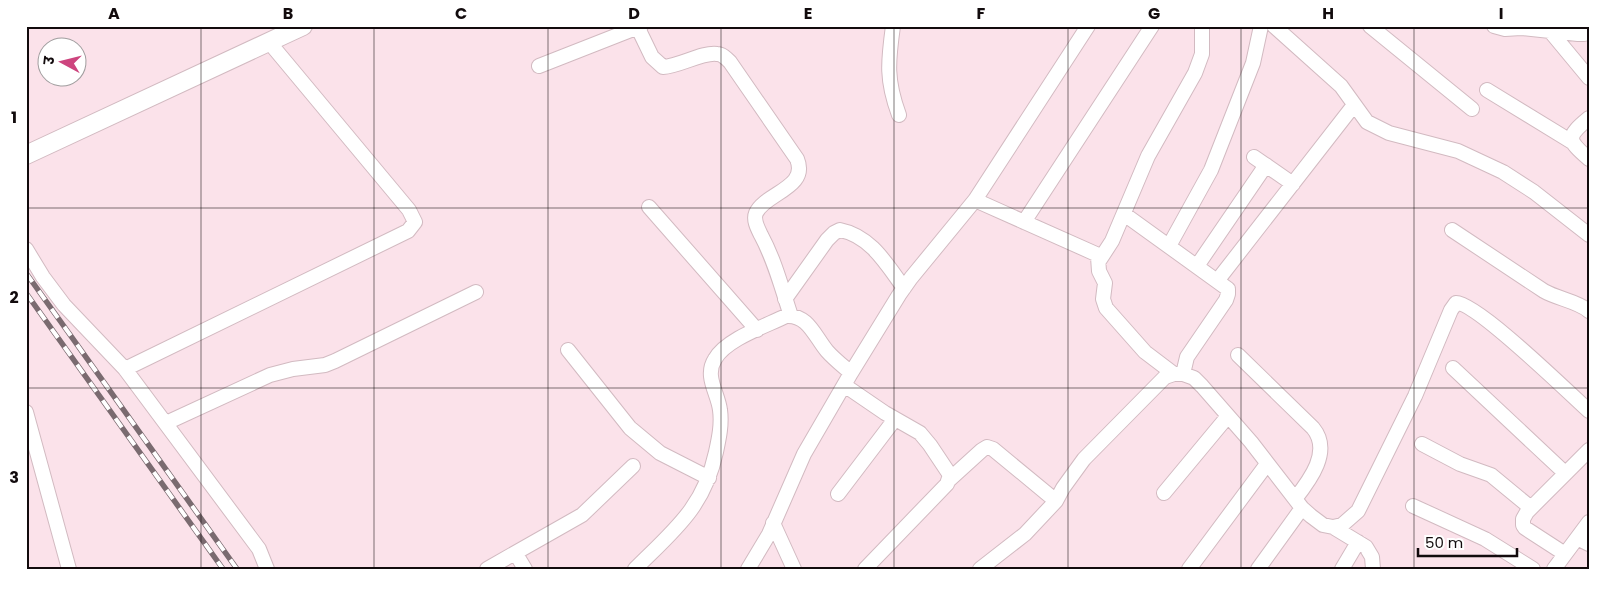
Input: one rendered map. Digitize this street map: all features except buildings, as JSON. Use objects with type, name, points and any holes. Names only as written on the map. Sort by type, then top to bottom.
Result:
[{"type":"main road","points":[[26,155],[303,26]]},
{"type":"street","points":[[894,26],[889,53],[889,76],[891,94],[899,115]]},
{"type":"street","points":[[748,569],[769,534],[804,454],[904,288],[975,200],[1088,26]]},
{"type":"street","points":[[1024,222],[1152,26]]},
{"type":"street","points":[[1099,261],[1107,250],[1124,214],[1148,156],[1200,63],[1203,39],[1202,26]]},
{"type":"street","points":[[1169,246],[1211,170],[1253,63],[1261,26]]},
{"type":"street","points":[[1274,26],[1341,86],[1367,122],[1376,128],[1458,151],[1503,172],[1534,192],[1589,234]]},
{"type":"street","points":[[1370,26],[1472,109]]},
{"type":"street","points":[[539,66],[639,27],[652,57],[663,67],[673,66],[708,55],[717,54],[724,56],[797,159],[799,165],[799,174],[796,180],[763,206],[756,213],[755,221],[769,250],[791,316]]},
{"type":"street","points":[[1496,27],[1587,33]]},
{"type":"street","points":[[1550,31],[1589,78]]},
{"type":"street","points":[[125,369],[408,232],[415,222],[409,210],[269,42]]},
{"type":"street","points":[[1487,90],[1572,142],[1589,159]]},
{"type":"street","points":[[1217,281],[1354,106]]},
{"type":"street","points":[[1572,142],[1572,134],[1575,129],[1589,118]]},
{"type":"street","points":[[1254,157],[1293,184]]},
{"type":"street","points":[[1197,266],[1266,165]]},
{"type":"street","points":[[975,200],[1096,254],[1099,261],[1099,271],[1105,283],[1103,299],[1106,308],[1145,352],[1179,374],[1194,378],[1268,464],[1298,504],[1323,525],[1333,527],[1366,547],[1372,557],[1373,569]]},
{"type":"street","points":[[649,208],[757,330]]},
{"type":"street","points":[[1124,214],[1228,290],[1226,300],[1188,357],[1179,374]]},
{"type":"street","points":[[786,299],[827,240],[840,230],[857,235],[874,249],[904,288]]},
{"type":"street","points":[[1452,230],[1544,291],[1555,297],[1578,304],[1589,311]]},
{"type":"street","points":[[26,249],[43,277],[64,305],[125,369],[166,423],[259,548],[267,569]]},
{"type":"street","points":[[166,423],[270,375],[293,369],[325,365],[335,361],[476,292]]},
{"type":"street","points":[[1333,527],[1342,525],[1358,511],[1415,396],[1451,310],[1456,303],[1464,304],[1492,324],[1589,411]]},
{"type":"street","points":[[635,569],[682,522],[698,502],[709,478],[715,460],[721,425],[720,409],[712,382],[712,365],[722,349],[786,316],[804,320],[848,379],[894,419],[920,433],[925,438],[948,471],[950,475],[949,480]]},
{"type":"street","points":[[568,350],[630,428],[660,453],[709,478]]},
{"type":"street","points":[[1238,355],[1313,428],[1320,438],[1321,444],[1313,474],[1298,504],[1258,569]]},
{"type":"street","points":[[1453,368],[1566,473]]},
{"type":"street","points":[[987,567],[1024,534],[1056,501],[1084,459],[1165,377],[1179,374]]},
{"type":"street","points":[[26,412],[68,569]]},
{"type":"street","points":[[1164,493],[1228,416]]},
{"type":"street","points":[[838,494],[894,419]]},
{"type":"street","points":[[1422,444],[1460,464],[1491,475],[1531,508]]},
{"type":"street","points":[[865,569],[949,480],[982,450],[988,447],[994,448],[1056,501]]},
{"type":"street","points":[[1565,554],[1525,528],[1523,519],[1531,508],[1589,450]]},
{"type":"street","points":[[1189,569],[1268,464]]},
{"type":"street","points":[[487,569],[582,515],[633,466]]},
{"type":"street","points":[[1413,506],[1485,539],[1533,569]]},
{"type":"street","points":[[1554,569],[1565,554],[1583,541],[1589,522]]},
{"type":"street","points":[[774,523],[794,569]]},
{"type":"street","points":[[1342,569],[1358,542]]},
{"type":"street","points":[[516,554],[525,569]]},
{"type":"railway","points":[[26,273],[237,569]]},
{"type":"railway","points":[[26,293],[223,569]]}]
